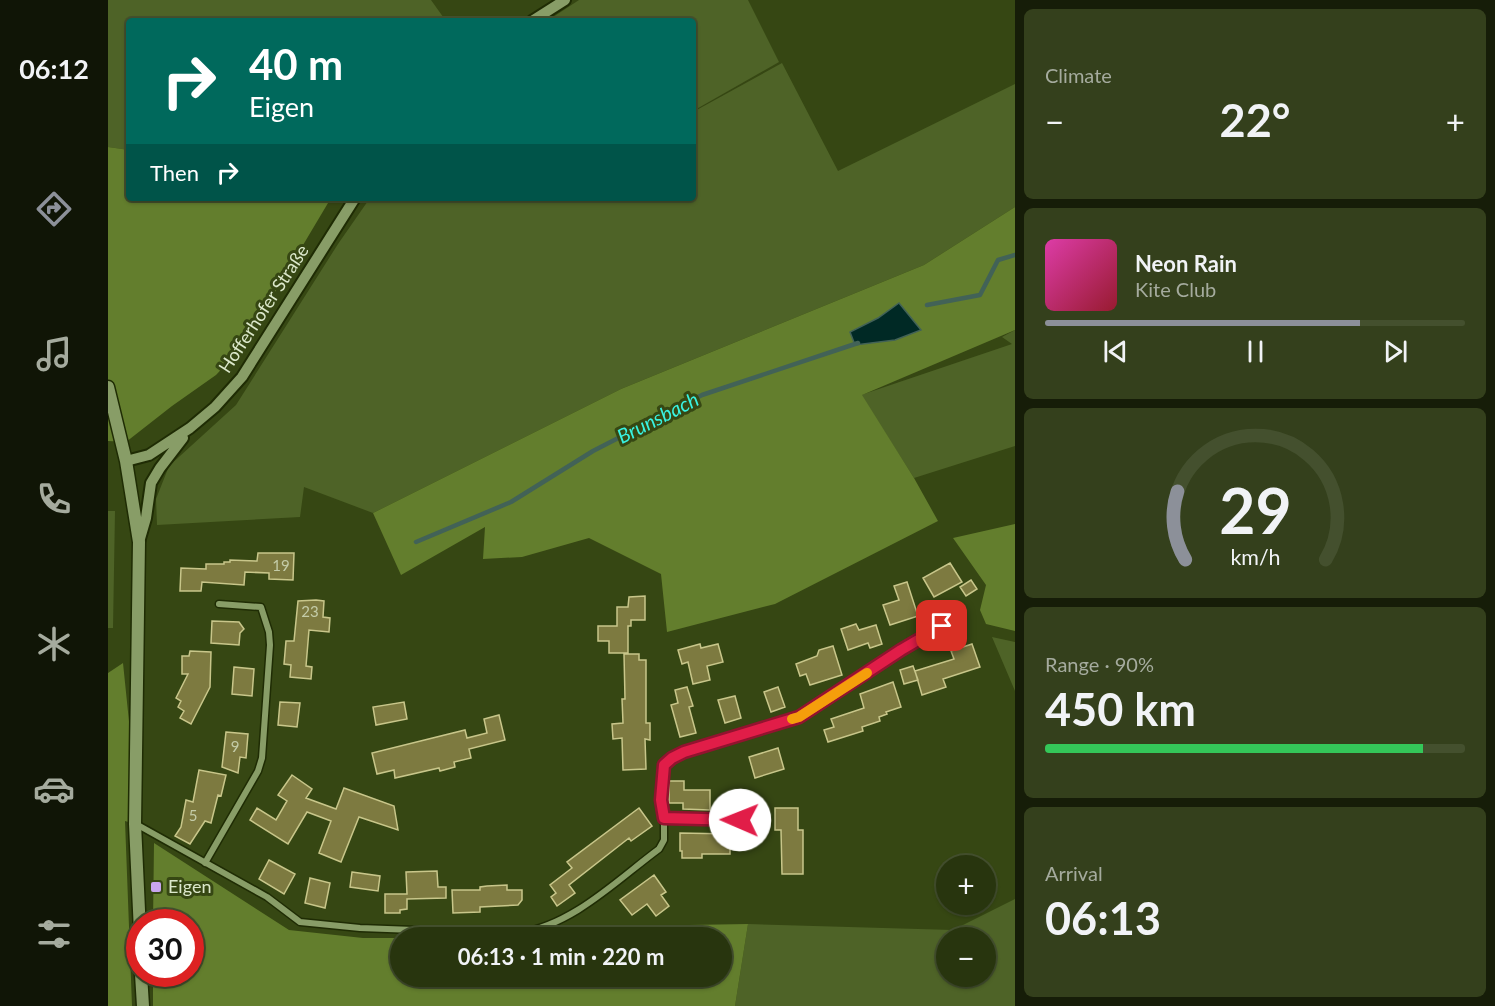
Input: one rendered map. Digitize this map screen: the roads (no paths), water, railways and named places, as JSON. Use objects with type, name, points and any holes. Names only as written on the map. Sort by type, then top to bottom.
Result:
[{"type":"main road","points":[[108,387],[126,461],[139,542],[135,824],[139,909]]},
{"type":"main road","points":[[142,987],[143,1006]]},
{"type":"street","points":[[537,18],[566,0]]},
{"type":"street","name":"Hofferhofer Straße","points":[[126,461],[149,455],[190,428],[215,407],[250,366],[353,201]]},
{"type":"street","points":[[139,542],[146,518],[151,483],[190,428]]},
{"type":"street","points":[[205,863],[258,771],[262,758],[270,645],[269,632],[261,607],[219,604]]},
{"type":"street","points":[[135,824],[267,897],[300,922],[407,930],[518,933],[539,928],[574,912],[659,849],[664,840],[661,800],[664,765],[672,758],[684,752],[799,717],[901,650],[954,619]]},
{"type":"street","points":[[664,818],[740,820],[756,814]]},
{"type":"water","points":[[899,303],[921,330],[895,340],[855,345],[850,332],[878,318]]},
{"type":"waterway","name":"Brunsbach","points":[[927,305],[980,295],[998,260],[1015,255]]},
{"type":"waterway","name":"Brunsbach","points":[[416,542],[511,502],[593,451],[702,395],[858,343]]},
{"type":"place","name":"Eigen","points":[[156,887]]}]
